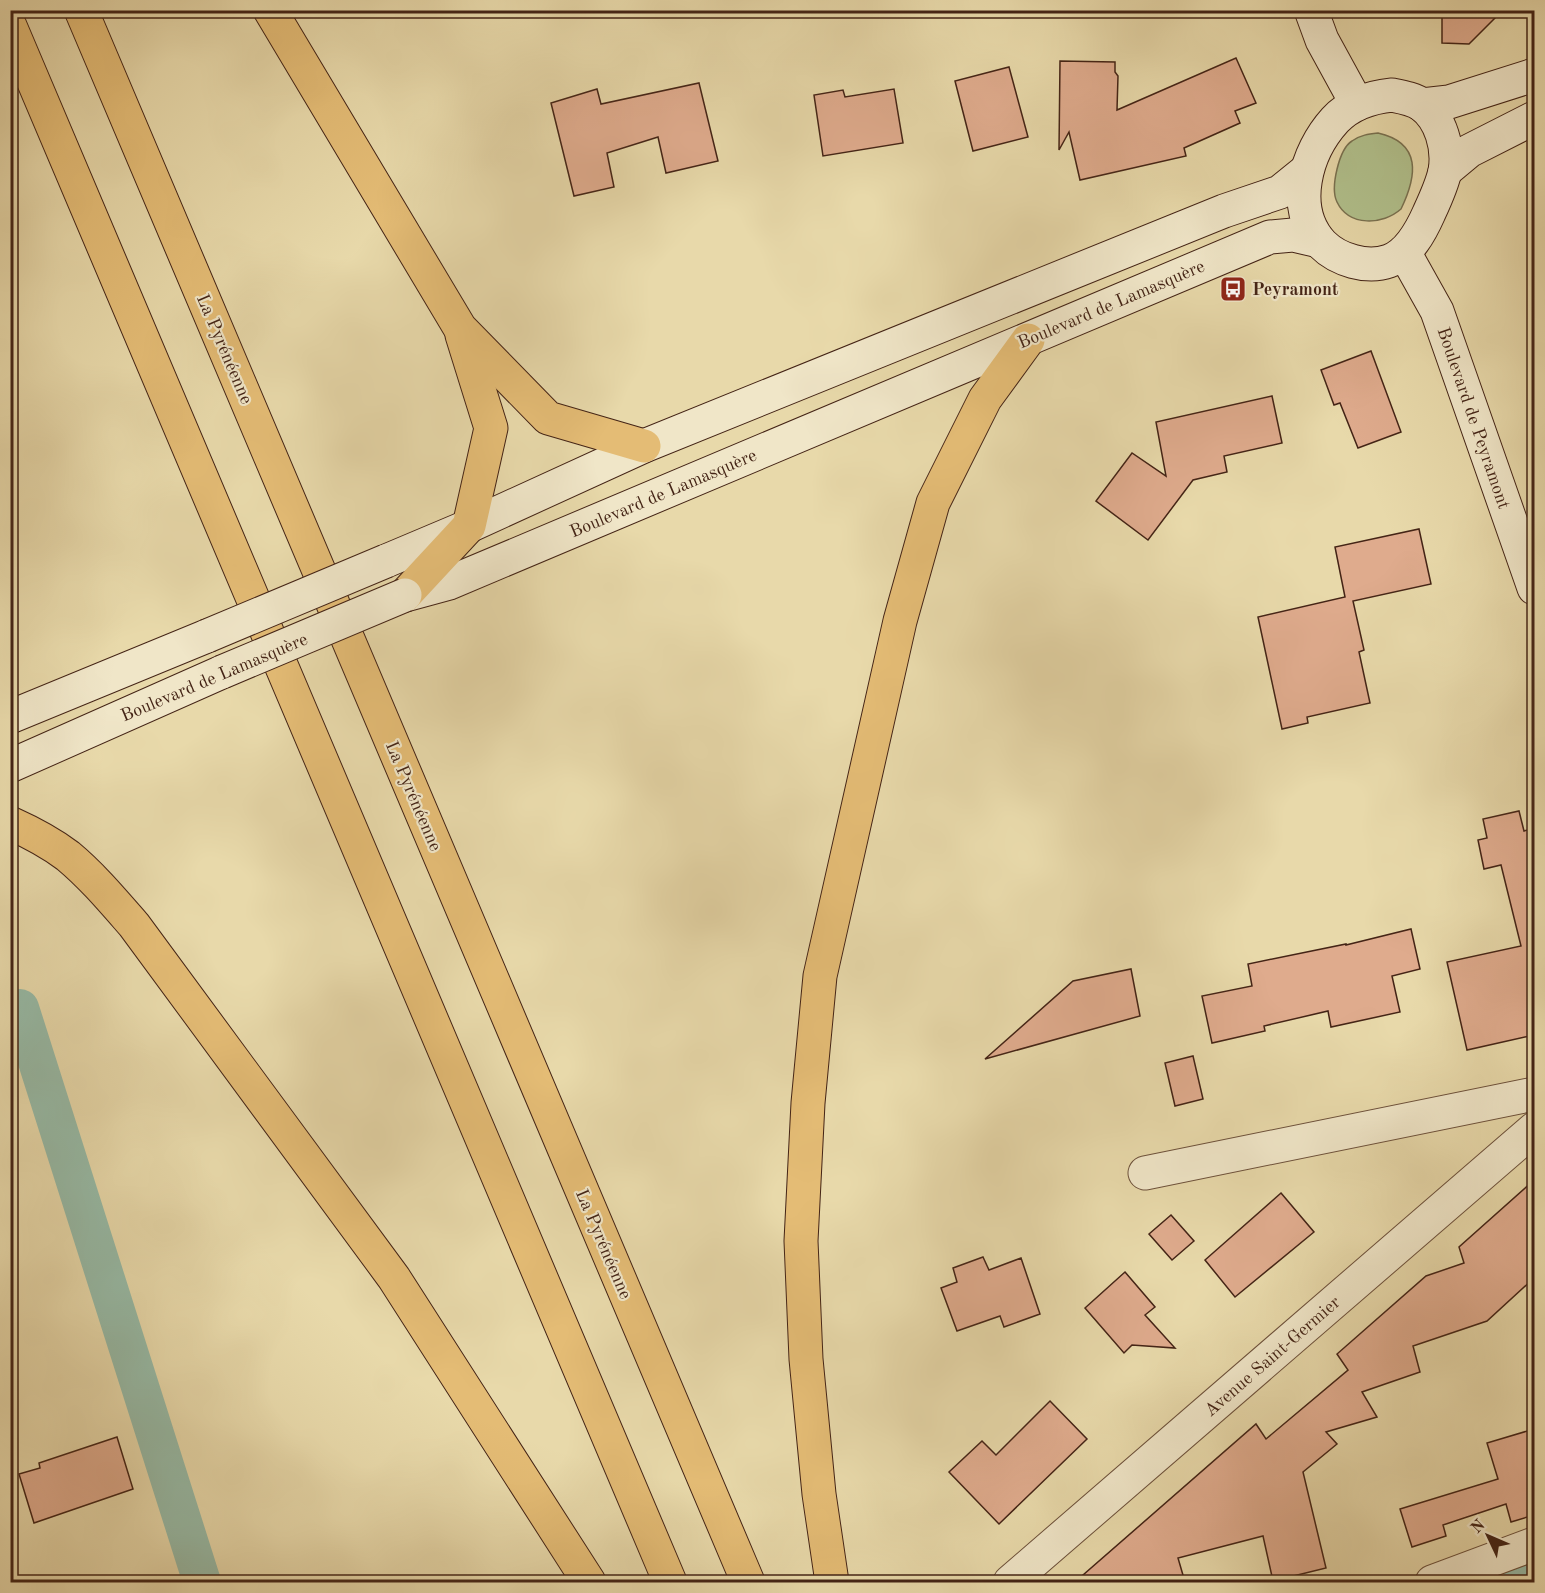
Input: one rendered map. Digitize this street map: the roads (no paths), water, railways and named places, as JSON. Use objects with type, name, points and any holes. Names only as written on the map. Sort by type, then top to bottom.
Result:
[{"type":"highway","name":"La Pyrénéenne","points":[[81,10],[748,1582]]},
{"type":"highway","points":[[270,10],[460,328],[548,418],[644,446]]},
{"type":"highway","points":[[10,26],[670,1582]]},
{"type":"highway","points":[[405,595],[469,526],[491,428],[460,328]]},
{"type":"highway","points":[[832,1582],[819,1494],[806,1359],[801,1241],[808,1103],[820,976],[900,621],[933,503],[985,399],[1028,340]]},
{"type":"highway","points":[[10,823],[31,832],[67,856],[96,883],[134,925],[394,1278],[590,1582]]},
{"type":"main road","points":[[1311,10],[1322,40],[1357,104]]},
{"type":"main road","points":[[1422,105],[1449,102],[1534,75]]},
{"type":"main road","points":[[1392,95],[1407,98],[1422,105],[1434,118],[1441,131],[1446,150],[1445,171],[1437,198],[1421,230],[1404,252],[1389,261],[1364,264],[1345,259],[1329,250],[1319,241],[1310,225],[1304,205],[1307,170],[1319,144],[1336,119],[1357,104],[1373,97],[1392,95]]},
{"type":"main road","points":[[1445,171],[1469,151],[1534,118]]},
{"type":"main road","points":[[10,717],[469,526],[644,446],[1224,211],[1280,192],[1307,170]]},
{"type":"main road","name":"Boulevard de Lamasquère","points":[[10,766],[222,672],[405,595],[449,583],[1270,237],[1293,235],[1319,241]]},
{"type":"main road","name":"Boulevard de Peyramont","points":[[1404,252],[1437,311],[1534,588]]},
{"type":"main road","points":[[1145,1173],[1534,1094]]},
{"type":"main road","name":"Avenue Saint-Germier","points":[[1010,1582],[1534,1129]]},
{"type":"main road","points":[[1432,1582],[1534,1544]]},
{"type":"waterway","points":[[10,1010],[20,1008],[202,1582]]},
{"type":"waterway","points":[[1521,1582],[1534,1578]]},
{"type":"place","name":"Peyramont","points":[[1233,289]]}]
